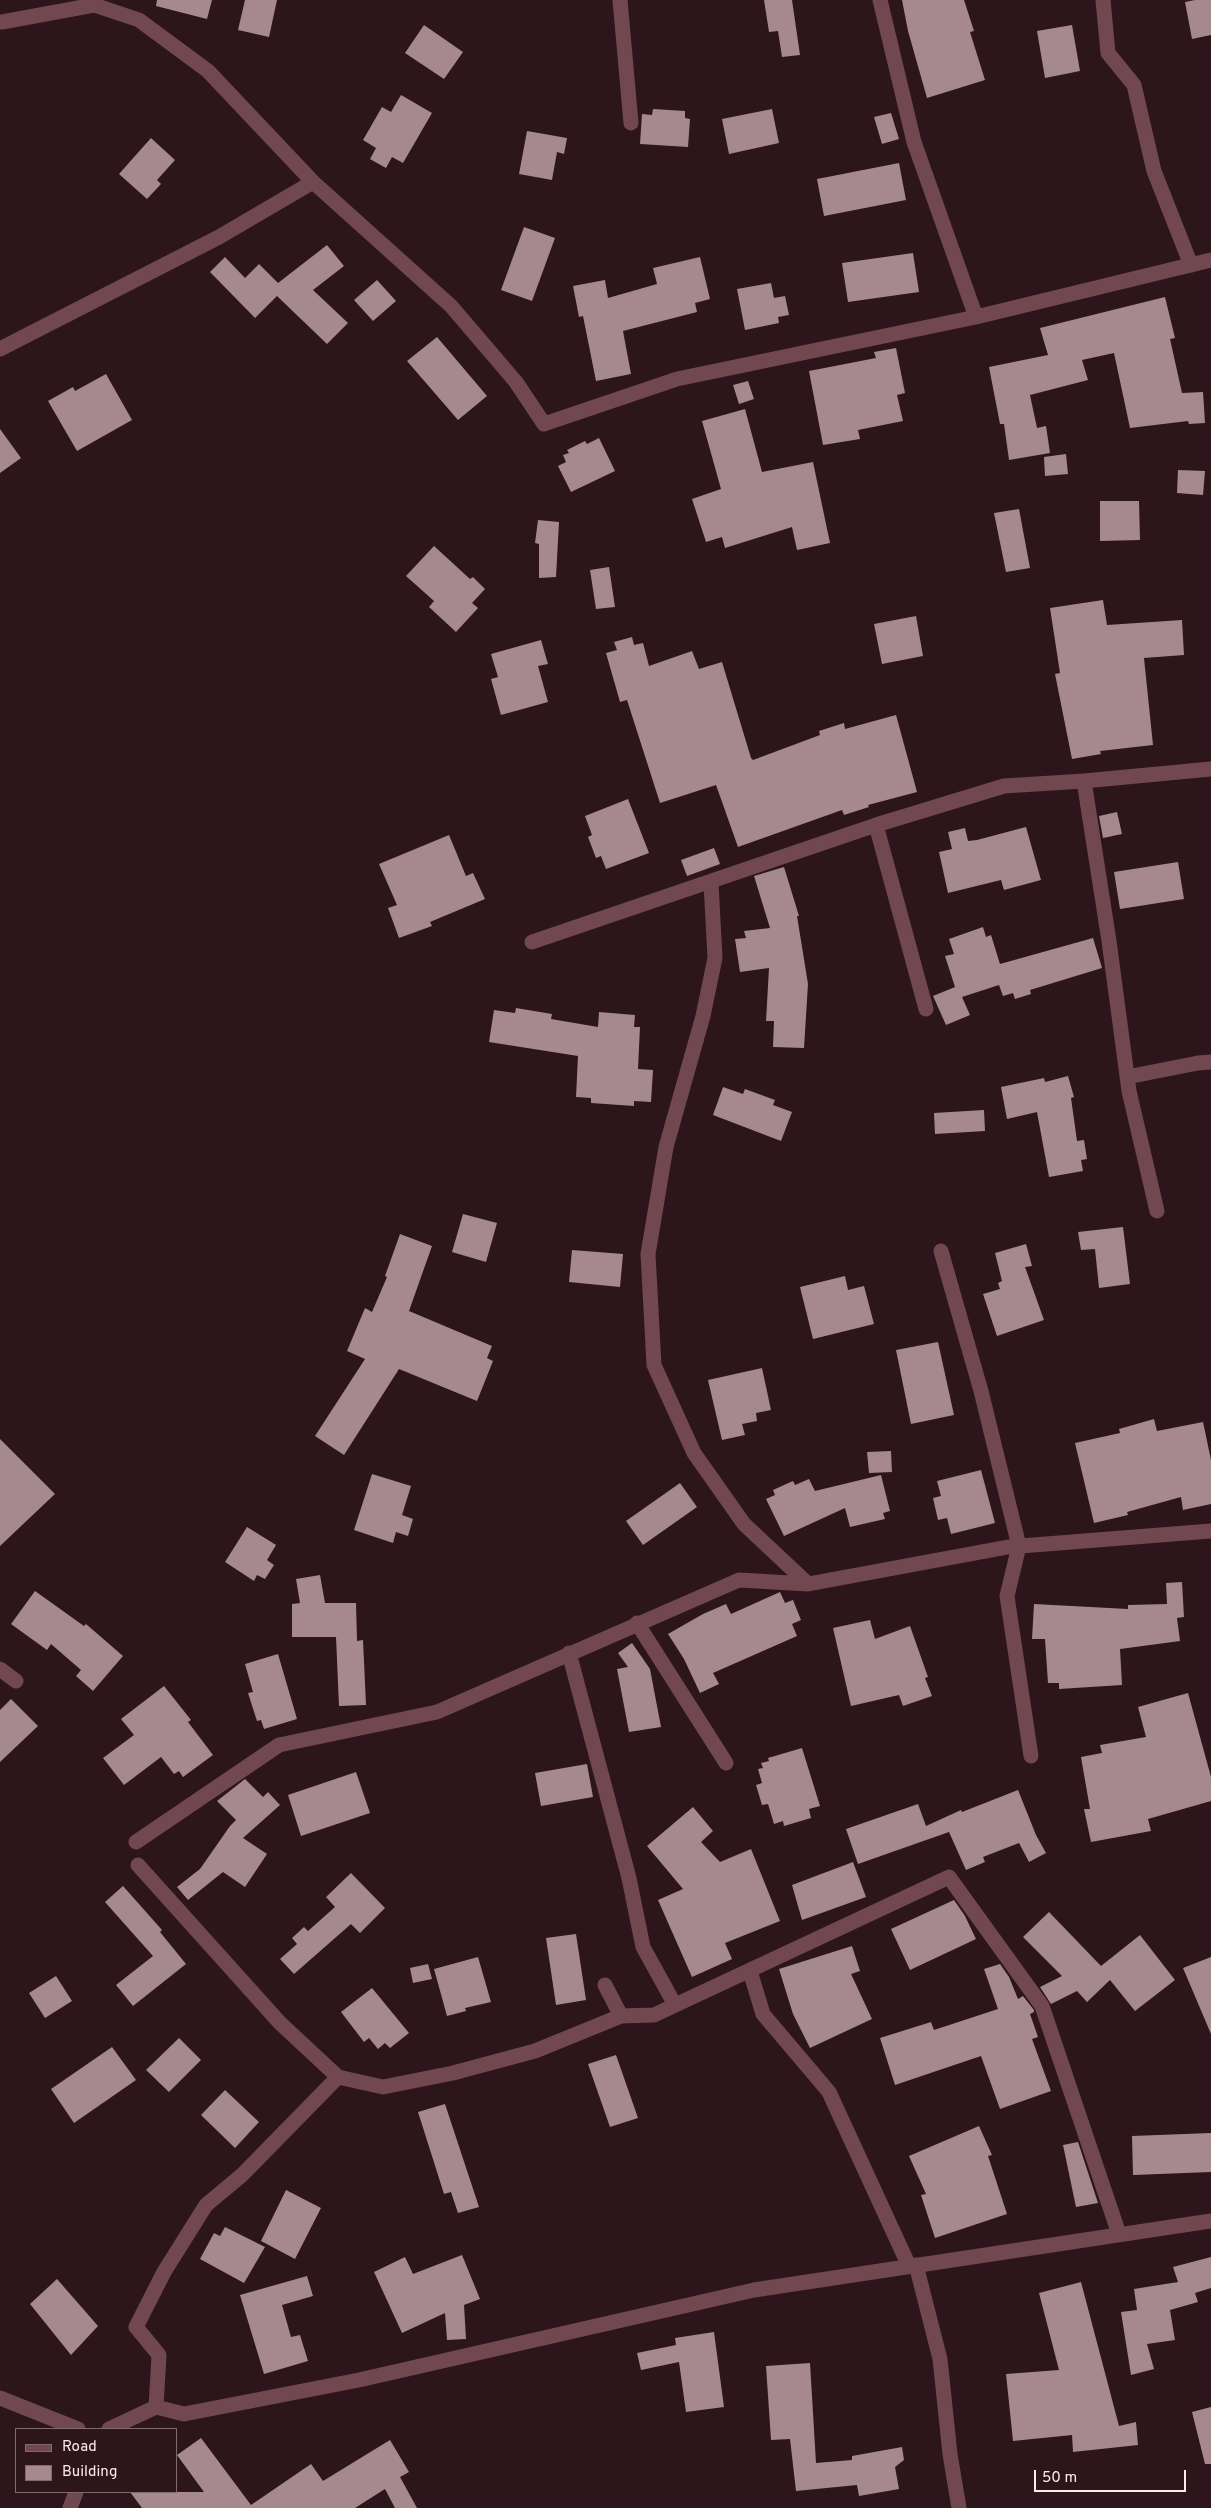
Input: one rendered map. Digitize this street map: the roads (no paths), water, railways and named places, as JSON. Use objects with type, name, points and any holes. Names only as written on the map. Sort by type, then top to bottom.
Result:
[{"type":"street","points":[[620,0],[631,123]]},
{"type":"street","points":[[880,0],[914,142],[976,317]]},
{"type":"street","points":[[1103,0],[1108,53],[1134,85],[1154,171],[1191,265]]},
{"type":"street","points":[[2,22],[94,5],[139,20],[208,71],[312,182],[451,306],[516,382],[544,424],[677,379],[976,317],[1211,260]]},
{"type":"street","points":[[0,350],[219,237],[312,182]]},
{"type":"street","points":[[532,942],[711,883],[876,825],[1004,786],[1084,781],[1211,769]]},
{"type":"street","points":[[1084,781],[1109,941],[1127,1077],[1157,1211]]},
{"type":"street","points":[[876,825],[926,1009]]},
{"type":"street","points":[[711,883],[715,958],[703,1016],[666,1147],[648,1254],[654,1365],[700,1461],[744,1524],[808,1584]]},
{"type":"street","points":[[1127,1077],[1211,1062]]},
{"type":"street","points":[[941,1251],[981,1391],[1019,1546],[1007,1596],[1031,1756]]},
{"type":"street","points":[[136,1842],[279,1746],[437,1712],[738,1580],[808,1584],[1019,1546],[1211,1532]]},
{"type":"street","points":[[637,1623],[726,1763]]},
{"type":"street","points":[[569,1653],[629,1878],[643,1947],[675,2005]]},
{"type":"street","points":[[0,1669],[16,1681]]},
{"type":"street","points":[[138,1865],[280,2023],[338,2076],[383,2087],[454,2073],[535,2051],[621,2016],[654,2015],[949,1877],[1042,2006],[1119,2234]]},
{"type":"street","points":[[750,1971],[763,2014],[829,2092],[913,2265],[940,2360],[950,2454],[959,2508]]},
{"type":"street","points":[[605,1985],[621,2016]]},
{"type":"street","points":[[156,2407],[160,2355],[136,2327],[164,2272],[206,2205],[242,2175],[338,2076]]},
{"type":"street","points":[[111,2428],[156,2407],[184,2414],[359,2380],[754,2290],[1211,2221]]},
{"type":"street","points":[[0,2398],[75,2428]]},
{"type":"street","points":[[70,2508],[76,2493]]}]
